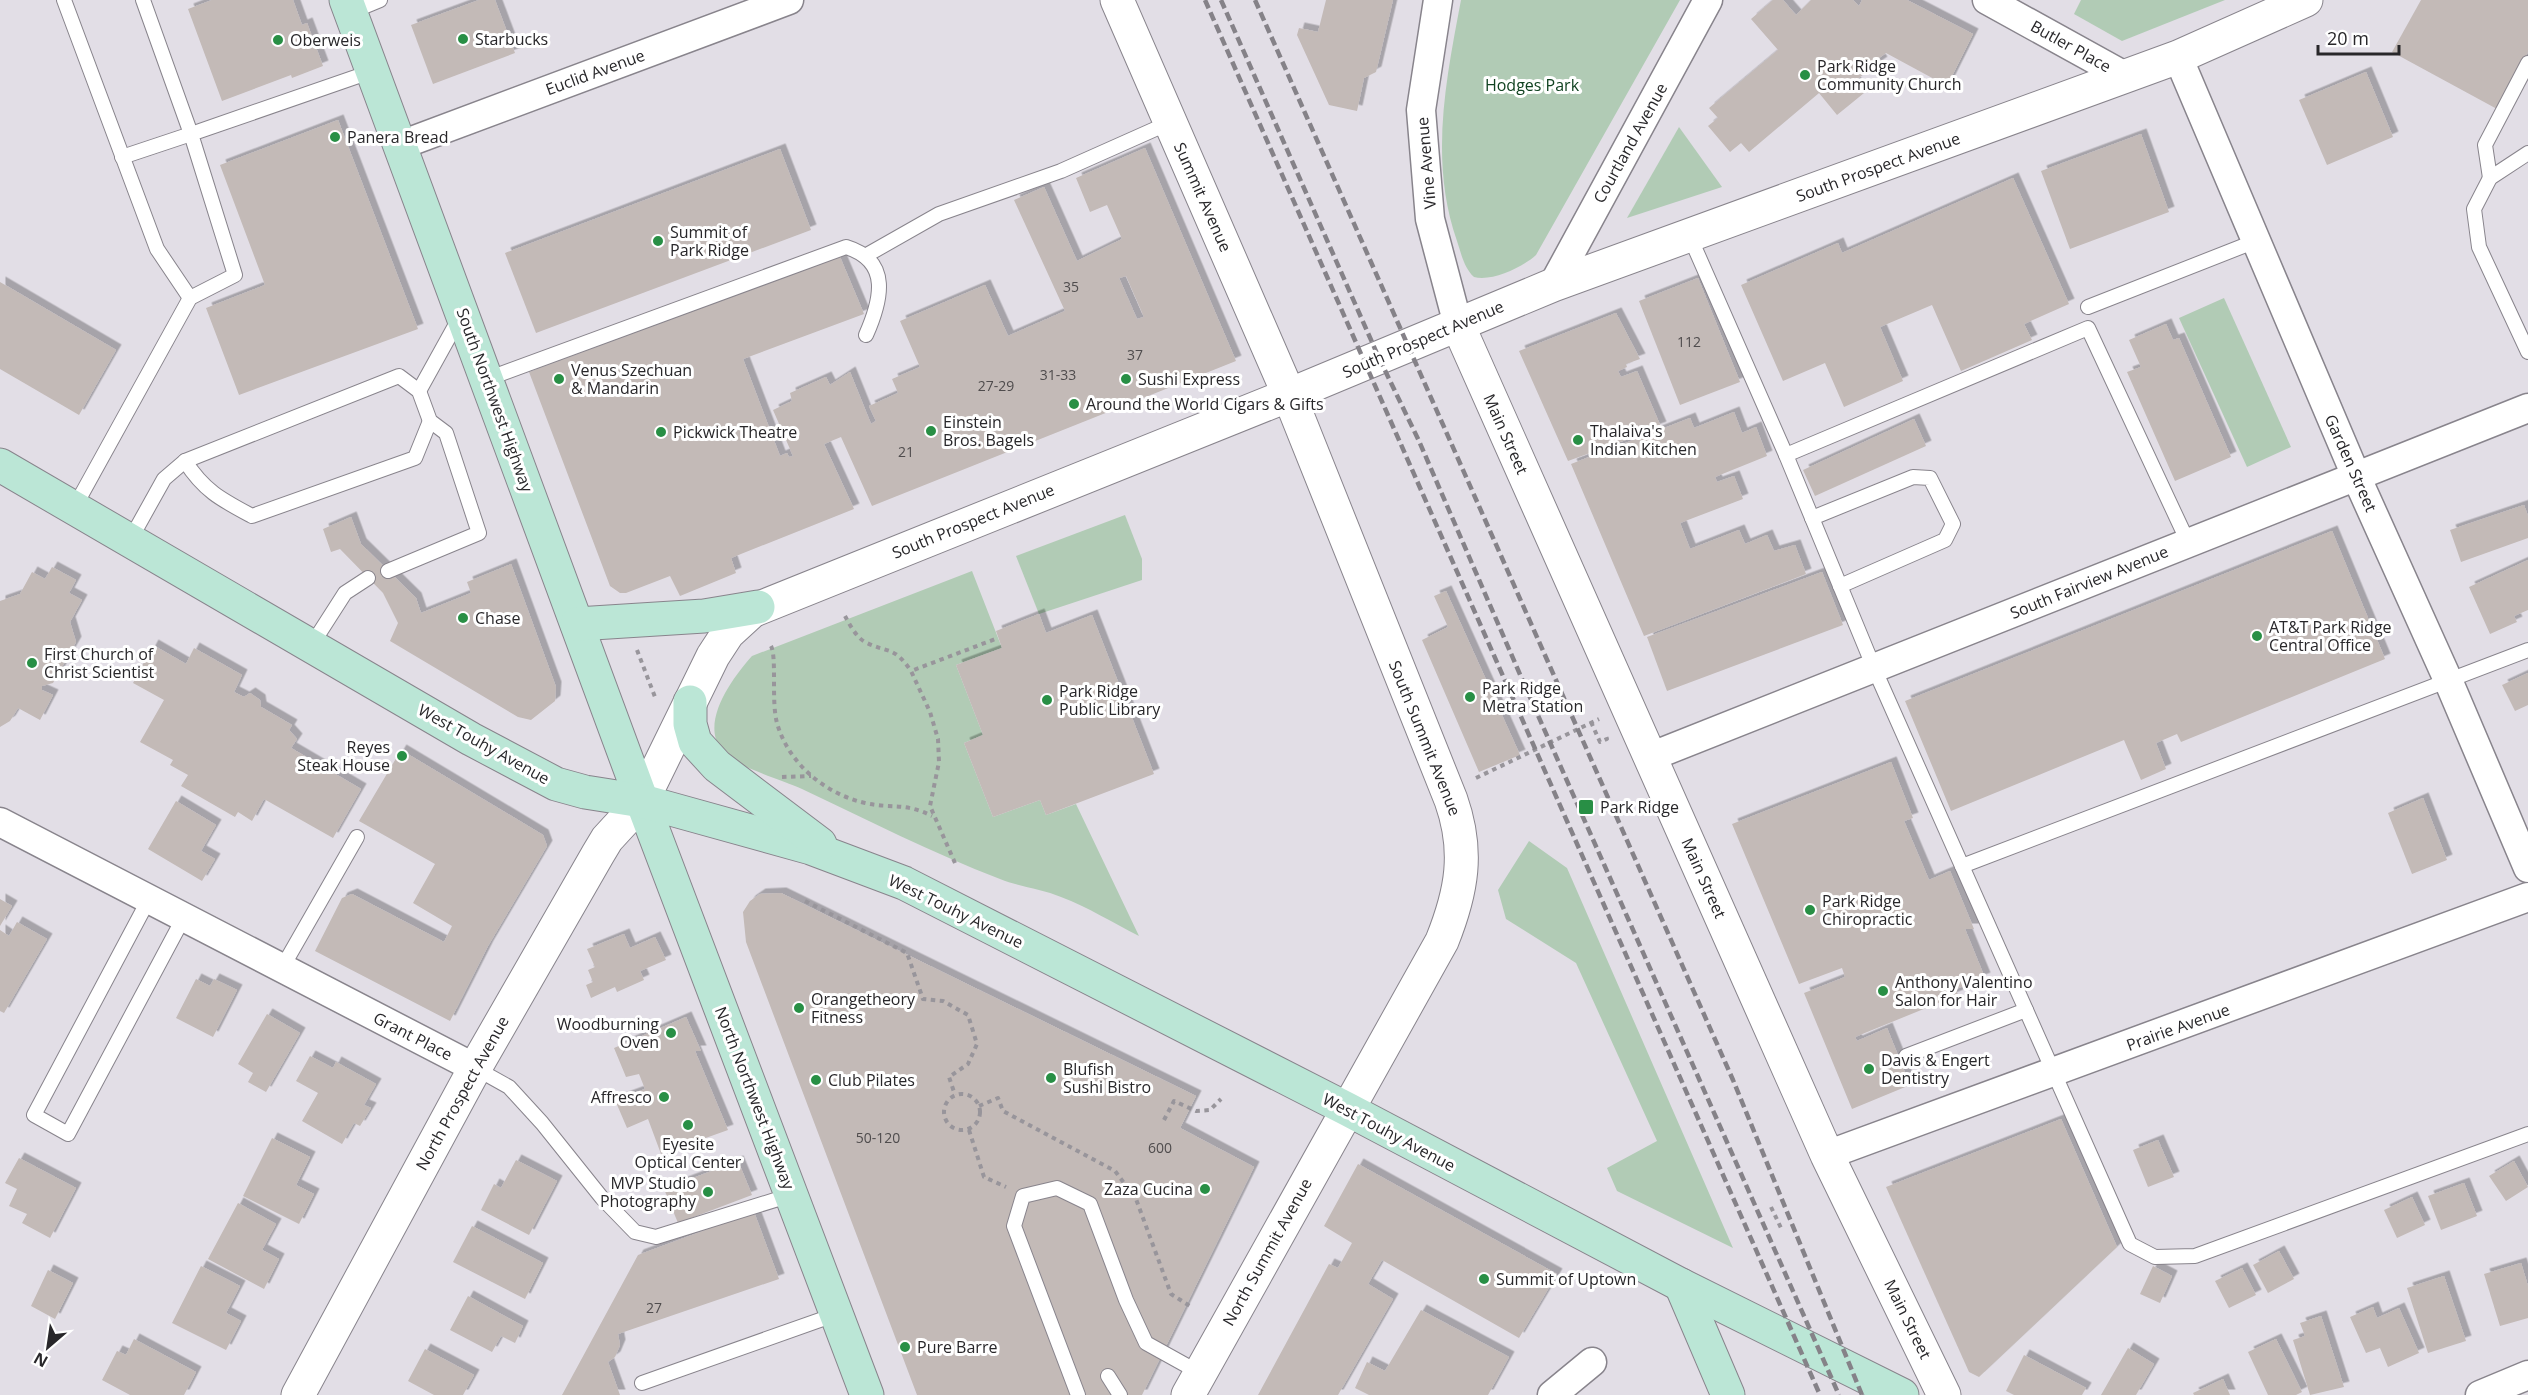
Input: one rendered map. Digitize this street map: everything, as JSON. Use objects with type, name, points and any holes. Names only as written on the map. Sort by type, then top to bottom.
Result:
[{"type":"main road","name":"South Northwest Highway","points":[[359,4],[374,71],[642,801]]},
{"type":"main road","name":"West Touhy Avenue","points":[[0,465],[471,739],[556,784],[585,792],[642,801],[835,857],[904,883],[1347,1109],[1681,1285],[1902,1395]]},
{"type":"main road","points":[[577,624],[704,616],[758,607]]},
{"type":"main road","points":[[690,702],[690,724],[695,742],[717,766],[835,857]]},
{"type":"main road","name":"North Northwest Highway","points":[[642,801],[837,1314],[862,1394]]},
{"type":"main road","points":[[1681,1285],[1728,1395]]},
{"type":"street","name":"Euclid Avenue","points":[[401,145],[789,0]]},
{"type":"street","name":"Summit Avenue","points":[[1117,0],[1289,394]]},
{"type":"street","name":"Vine Avenue","points":[[1438,0],[1421,110],[1430,219],[1458,325]]},
{"type":"street","name":"Courtland Avenue","points":[[1552,285],[1708,0]]},
{"type":"street","name":"South Prospect Avenue","points":[[642,801],[713,656],[728,633],[758,607],[1289,394],[1552,285],[1690,237],[2123,75],[2178,57],[2306,0]]},
{"type":"street","name":"Butler Place","points":[[2003,4],[2123,75]]},
{"type":"street","name":"Garden Street","points":[[2178,57],[2356,476],[2448,680],[2528,868]]},
{"type":"street","name":"Main Street","points":[[1458,325],[1827,1155],[1944,1395]]},
{"type":"street","name":"South Summit Avenue","points":[[1289,394],[1461,827],[1463,861],[1459,890],[1449,924],[1347,1109]]},
{"type":"street","name":"South Fairview Avenue","points":[[1650,757],[2528,408]]},
{"type":"street","name":"North Prospect Avenue","points":[[298,1395],[475,1068],[607,839],[642,801]]},
{"type":"street","name":"Grant Place","points":[[0,822],[475,1068]]},
{"type":"street","name":"Prairie Avenue","points":[[1827,1155],[2528,897]]},
{"type":"street","name":"North Summit Avenue","points":[[1194,1384],[1347,1109]]},
{"type":"street","points":[[1552,1395],[1592,1362]]},
{"type":"street","points":[[2480,1395],[2528,1376]]},
{"type":"lane","points":[[74,508],[190,298],[235,275],[191,134],[143,0]]},
{"type":"lane","points":[[66,1],[157,249],[190,298]]},
{"type":"lane","points":[[2490,178],[2485,145],[2528,63]]},
{"type":"lane","points":[[122,157],[374,71]]},
{"type":"lane","points":[[865,256],[939,214],[1061,171],[1171,122]]},
{"type":"lane","points":[[2528,153],[2490,178],[2474,209],[2479,247],[2528,352]]},
{"type":"lane","points":[[1690,237],[1786,455],[1874,668],[2130,1244],[2155,1257],[2195,1256],[2528,1134]]},
{"type":"lane","points":[[2088,307],[2256,241]]},
{"type":"lane","points":[[487,379],[846,247],[865,256],[875,271],[881,290],[866,335]]},
{"type":"lane","points":[[419,391],[463,313]]},
{"type":"lane","points":[[1786,455],[2088,328],[2188,542]]},
{"type":"lane","points":[[130,540],[164,479],[185,461],[399,376],[419,391],[430,421],[447,433],[479,533],[388,571]]},
{"type":"lane","points":[[185,461],[211,494],[252,516],[415,458],[430,421]]},
{"type":"lane","points":[[1812,518],[1913,477],[1930,478],[1953,524],[1945,540],[1840,586]]},
{"type":"lane","points":[[311,646],[345,593],[369,578]]},
{"type":"lane","points":[[1962,866],[2528,650]]},
{"type":"lane","points":[[282,968],[357,837]]},
{"type":"lane","points":[[149,899],[34,1115],[68,1134],[184,917]]},
{"type":"lane","points":[[1906,1056],[2026,1010]]},
{"type":"lane","name":"Grant Place","points":[[475,1068],[509,1087],[542,1123],[595,1189],[635,1232],[656,1237],[792,1195]]},
{"type":"lane","points":[[1078,1395],[1014,1226],[1023,1196],[1057,1188],[1090,1204],[1126,1300],[1146,1343],[1194,1384]]},
{"type":"lane","points":[[642,1383],[837,1314]]},
{"type":"lane","points":[[1108,1376],[1120,1395]]},
{"type":"path","points":[[845,616],[856,634],[865,642],[893,650],[912,671],[930,712],[938,739],[939,762],[930,806],[955,863]]},
{"type":"path","points":[[912,671],[998,638]]},
{"type":"path","points":[[633,642],[655,697]]},
{"type":"path","points":[[771,646],[774,653],[772,690],[778,726],[796,759],[811,776],[838,793],[865,803],[909,806],[933,816]]},
{"type":"path","points":[[644,689],[651,686]]},
{"type":"path","points":[[1476,778],[1599,720]]},
{"type":"path","points":[[1591,722],[1600,742],[1607,739],[1606,735]]},
{"type":"path","points":[[776,778],[811,776]]},
{"type":"path","points":[[805,901],[907,953],[923,999],[943,1001],[968,1014],[977,1044],[968,1064],[949,1077],[956,1095]]},
{"type":"path","points":[[956,1095],[972,1097],[979,1106],[980,1117],[969,1130],[956,1130],[946,1122],[944,1109],[946,1103],[956,1095]]},
{"type":"path","points":[[1164,1120],[1174,1101],[1196,1111],[1210,1110],[1221,1099]]},
{"type":"path","points":[[969,1130],[984,1177]]},
{"type":"path","points":[[1772,1207],[1782,1230]]},
{"type":"green space","name":"Hodges Park","points":[[1461,0],[1680,0],[1536,255],[1515,269],[1481,278],[1474,277],[1465,265],[1449,211],[1444,181],[1443,120],[1450,60]]},
{"type":"green space","points":[[2081,0],[2225,0],[2122,41],[2074,14]]},
{"type":"green space","points":[[1679,127],[1722,187],[1627,218]]},
{"type":"green space","points":[[2224,298],[2291,447],[2247,467],[2179,318]]},
{"type":"green space","points":[[1125,515],[1142,559],[1142,580],[1039,614],[1016,556]]},
{"type":"green space","points":[[972,571],[1002,648],[956,665],[983,735],[964,743],[993,817],[1040,800],[1046,815],[1076,804],[1139,936],[1071,901],[1008,882],[900,836],[802,789],[747,767],[721,749],[714,725],[717,713],[729,687],[752,656]]},
{"type":"green space","points":[[1529,841],[1567,868],[1733,1248],[1617,1191],[1607,1168],[1657,1141],[1576,963],[1506,919],[1498,890]]},
{"type":"building","points":[[212,0],[293,0],[302,25],[307,23],[323,66],[292,78],[291,75],[222,101],[188,9]]},
{"type":"building","name":"Starbucks","points":[[479,0],[495,0],[515,53],[433,84],[411,25]]},
{"type":"building","points":[[1326,0],[1393,0],[1376,72],[1364,78],[1357,111],[1329,105],[1297,35],[1299,28],[1318,32]]},
{"type":"building","name":"Park Ridge Community Church","points":[[1773,0],[1783,0],[1796,15],[1811,0],[1853,0],[1859,6],[1862,0],[1907,0],[1973,34],[1947,86],[1886,53],[1879,58],[1882,62],[1854,81],[1864,93],[1837,115],[1819,93],[1749,152],[1741,143],[1730,152],[1708,126],[1718,118],[1709,108],[1778,50],[1751,19]]},
{"type":"building","points":[[2421,0],[2528,0],[2528,52],[2497,109],[2392,52]]},
{"type":"building","points":[[2366,72],[2393,137],[2327,165],[2299,100]]},
{"type":"building","points":[[338,120],[418,329],[239,395],[206,308],[265,285],[220,165]]},
{"type":"building","points":[[2141,134],[2169,212],[2070,249],[2041,171]]},
{"type":"building","points":[[1145,148],[1236,361],[872,506],[841,437],[824,444],[854,509],[731,558],[736,573],[680,596],[670,576],[626,593],[620,593],[610,586],[529,372],[840,257],[864,314],[743,359],[780,456],[787,453],[789,457],[793,456],[773,410],[792,401],[790,393],[826,377],[830,385],[850,372],[871,424],[876,421],[869,406],[898,393],[892,379],[920,367],[900,321],[985,285],[1008,336],[1065,311],[1014,200],[1044,187],[1077,261],[1122,239],[1107,205],[1090,212],[1076,178]],"holes":[[[1126,276],[1144,317],[1137,319],[1119,278]]]},
{"type":"building","name":"Summit of Park Ridge","points":[[780,149],[811,230],[536,333],[505,253]]},
{"type":"building","points":[[2013,178],[2069,304],[2024,324],[2032,340],[1961,371],[1932,305],[1880,327],[1903,381],[1844,407],[1825,363],[1783,381],[1741,285],[1838,243],[1842,253]]},
{"type":"building","points":[[1698,278],[1740,382],[1680,405],[1639,301]]},
{"type":"building","points":[[0,282],[116,350],[79,415],[0,369]]},
{"type":"building","points":[[1616,313],[1640,359],[1626,364],[1627,367],[1618,371],[1621,377],[1637,371],[1661,427],[1568,461],[1519,351]]},
{"type":"building","points":[[2166,324],[2173,340],[2179,338],[2231,457],[2175,481],[2127,372],[2141,367],[2129,340]]},
{"type":"building","points":[[1734,412],[1742,433],[1756,427],[1767,456],[1715,477],[1717,482],[1734,476],[1743,499],[1680,523],[1690,549],[1739,530],[1745,544],[1767,535],[1774,551],[1795,545],[1806,574],[1644,636],[1571,464],[1690,418],[1694,428]]},
{"type":"building","points":[[1914,419],[1926,446],[1815,496],[1803,470]]},
{"type":"building","points":[[2524,505],[2528,516],[2528,538],[2461,562],[2450,530]]},
{"type":"building","name":"Chase","points":[[351,517],[361,544],[416,598],[421,613],[471,593],[467,582],[511,564],[556,687],[555,701],[531,720],[518,717],[390,641],[398,623],[383,593],[340,549],[331,552],[323,529]]},
{"type":"building","points":[[2332,531],[2385,659],[2181,742],[2177,734],[2156,743],[2166,769],[2141,780],[2124,740],[1951,811],[1905,701]]},
{"type":"building","points":[[2528,560],[2528,610],[2514,616],[2517,622],[2490,634],[2469,587]]},
{"type":"building","name":"First Church of Christ Scientist","points":[[52,567],[76,580],[69,593],[82,600],[70,622],[76,642],[53,683],[42,686],[42,690],[53,695],[40,720],[18,708],[10,721],[0,727],[0,601],[20,594],[32,572],[45,579]]},
{"type":"building","points":[[1822,572],[1843,625],[1667,691],[1647,637]]},
{"type":"building","name":"Park Ridge Metra Station","points":[[1446,591],[1520,755],[1479,772],[1422,640],[1448,627],[1434,596]]},
{"type":"building","name":"Park Ridge Public Library","points":[[1039,614],[1046,633],[1092,615],[1154,774],[1046,815],[1040,800],[993,817],[964,743],[983,735],[956,665],[1002,648],[996,631]]},
{"type":"building","points":[[153,645],[186,664],[194,648],[242,675],[234,692],[244,697],[250,693],[260,700],[261,707],[292,725],[289,730],[297,739],[291,748],[361,789],[333,838],[264,799],[252,821],[238,812],[235,817],[181,786],[188,775],[170,765],[173,760],[140,742],[164,700],[133,683]]},
{"type":"building","points":[[2528,673],[2528,705],[2515,711],[2502,685]]},
{"type":"building","points":[[401,750],[543,835],[547,846],[488,946],[450,1021],[315,951],[342,898],[352,894],[444,942],[452,926],[413,903],[435,864],[359,821]]},
{"type":"building","points":[[1891,762],[1913,818],[1904,821],[1929,880],[1950,871],[1974,929],[1965,929],[1985,978],[1956,989],[1958,995],[1855,1037],[1857,1041],[1887,1028],[1910,1085],[1852,1109],[1804,993],[1845,977],[1842,968],[1799,984],[1732,824]]},
{"type":"building","points":[[2423,798],[2447,860],[2412,874],[2388,813]]},
{"type":"building","points":[[176,801],[216,825],[201,851],[215,859],[202,881],[148,849]]},
{"type":"building","points":[[781,893],[1196,1096],[1180,1128],[1254,1167],[1142,1395],[917,1395],[746,942],[743,912],[750,901],[760,894]]},
{"type":"building","points":[[0,899],[12,906],[0,926]]},
{"type":"building","points":[[17,922],[47,939],[4,1013],[0,1011],[0,930],[9,936]]},
{"type":"building","points":[[624,934],[630,948],[655,937],[666,960],[640,971],[644,980],[617,992],[615,987],[591,998],[586,985],[593,982],[588,970],[595,967],[587,949]]},
{"type":"building","points":[[196,979],[210,986],[214,979],[237,990],[213,1037],[176,1018]]},
{"type":"building","points":[[267,1014],[300,1033],[266,1092],[248,1082],[253,1073],[238,1064]]},
{"type":"building","points":[[686,1017],[701,1051],[695,1051],[728,1130],[661,1154],[648,1119],[627,1128],[615,1100],[645,1089],[639,1074],[626,1077],[614,1048]]},
{"type":"building","points":[[310,1056],[333,1068],[336,1062],[376,1084],[364,1105],[371,1108],[360,1126],[354,1123],[342,1144],[302,1121],[318,1093],[296,1081]]},
{"type":"building","points":[[2061,1119],[2117,1247],[1979,1377],[1969,1372],[1886,1187]]},
{"type":"building","points":[[272,1138],[310,1157],[296,1185],[314,1194],[299,1224],[243,1196]]},
{"type":"building","points":[[2158,1140],[2174,1177],[2148,1187],[2133,1150]]},
{"type":"building","points":[[19,1158],[76,1188],[50,1238],[22,1223],[27,1214],[9,1206],[17,1189],[5,1183]]},
{"type":"building","points":[[516,1160],[557,1181],[529,1235],[481,1210],[494,1184],[501,1188]]},
{"type":"building","name":"MVP Studio Photography","points":[[738,1161],[752,1195],[678,1223],[664,1189]]},
{"type":"building","points":[[2514,1161],[2528,1187],[2506,1201],[2489,1176]]},
{"type":"building","name":"Summit of Uptown","points":[[1358,1164],[1557,1274],[1519,1338],[1382,1260],[1368,1284],[1393,1299],[1338,1395],[1258,1395],[1329,1264],[1338,1268],[1352,1243],[1324,1226]]},
{"type":"building","points":[[2464,1183],[2477,1216],[2441,1230],[2428,1196]]},
{"type":"building","points":[[2412,1197],[2425,1225],[2397,1238],[2384,1210]]},
{"type":"building","points":[[238,1203],[276,1224],[262,1250],[279,1259],[264,1289],[208,1259]]},
{"type":"building","points":[[754,1212],[779,1279],[618,1334],[620,1345],[615,1357],[608,1362],[620,1395],[562,1395],[638,1255]]},
{"type":"building","points":[[472,1226],[543,1263],[525,1299],[453,1262]]},
{"type":"building","points":[[2279,1251],[2294,1279],[2268,1293],[2253,1265]]},
{"type":"building","points":[[2521,1263],[2528,1286],[2528,1318],[2500,1326],[2484,1274]]},
{"type":"building","points":[[201,1266],[240,1286],[226,1313],[241,1321],[226,1350],[172,1323]]},
{"type":"building","points":[[2153,1266],[2172,1276],[2160,1303],[2140,1294]]},
{"type":"building","points":[[2242,1268],[2256,1295],[2229,1308],[2215,1281]]},
{"type":"building","points":[[48,1270],[73,1283],[55,1319],[31,1306]]},
{"type":"building","points":[[2444,1276],[2466,1341],[2428,1353],[2407,1288]]},
{"type":"building","points":[[468,1296],[523,1326],[515,1343],[501,1336],[492,1352],[450,1330]]},
{"type":"building","points":[[2373,1307],[2377,1318],[2399,1308],[2419,1353],[2388,1367],[2380,1348],[2366,1353],[2350,1317]]},
{"type":"building","points":[[1421,1310],[1509,1357],[1488,1395],[1369,1395],[1355,1388],[1367,1362],[1385,1371]]},
{"type":"building","points":[[2321,1316],[2344,1387],[2310,1395],[2293,1340],[2305,1336],[2300,1323]]},
{"type":"building","points":[[134,1339],[196,1372],[184,1395],[130,1395],[102,1380],[117,1351],[126,1355]]},
{"type":"building","points":[[2276,1339],[2302,1392],[2296,1395],[2268,1395],[2248,1352]]},
{"type":"building","points":[[2128,1348],[2154,1364],[2136,1395],[2101,1395]]},
{"type":"building","points":[[425,1349],[474,1375],[463,1395],[434,1395],[408,1381]]},
{"type":"building","points":[[2024,1355],[2086,1388],[2082,1395],[2014,1395],[2006,1391]]},
{"type":"building","points":[[2223,1379],[2230,1395],[2194,1395],[2193,1393]]},
{"type":"railway","points":[[1205,0],[1820,1395]]},
{"type":"railway","points":[[1221,0],[1379,358],[1419,441],[1839,1395]]},
{"type":"railway","points":[[1255,0],[1733,1080],[1862,1395]]},
{"type":"place","name":"Starbucks","points":[[463,39]]},
{"type":"place","name":"Oberweis","points":[[278,40]]},
{"type":"place","name":"Park Ridge Community Church","points":[[1805,75]]},
{"type":"place","name":"Panera Bread","points":[[335,137]]},
{"type":"place","name":"Summit of Park Ridge","points":[[658,241]]},
{"type":"place","name":"Venus Szechuan & Mandarin","points":[[559,379]]},
{"type":"place","name":"Sushi Express","points":[[1126,379]]},
{"type":"place","name":"Around the World Cigars & Gifts","points":[[1074,404]]},
{"type":"place","name":"Einstein Bros. Bagels","points":[[931,431]]},
{"type":"place","name":"Pickwick Theatre","points":[[661,432]]},
{"type":"place","name":"Thalaiva's Indian Kitchen","points":[[1578,440]]},
{"type":"place","name":"Chase","points":[[463,618]]},
{"type":"place","name":"AT&T Park Ridge Central Office","points":[[2257,636]]},
{"type":"place","name":"First Church of Christ Scientist","points":[[32,663]]},
{"type":"place","name":"Park Ridge Metra Station","points":[[1470,697]]},
{"type":"place","name":"Park Ridge Public Library","points":[[1047,700]]},
{"type":"place","name":"Reyes Steak House","points":[[402,756]]},
{"type":"place","name":"Park Ridge","points":[[1586,807]]},
{"type":"place","name":"Park Ridge Chiropractic","points":[[1810,910]]},
{"type":"place","name":"Anthony Valentino Salon for Hair","points":[[1883,991]]},
{"type":"place","name":"Orangetheory Fitness","points":[[799,1008]]},
{"type":"place","name":"Woodburning Oven","points":[[671,1033]]},
{"type":"place","name":"Davis & Engert Dentistry","points":[[1869,1069]]},
{"type":"place","name":"Blufish Sushi Bistro","points":[[1051,1078]]},
{"type":"place","name":"Club Pilates","points":[[816,1080]]},
{"type":"place","name":"Affresco","points":[[664,1097]]},
{"type":"place","name":"Eyesite Optical Center","points":[[688,1125]]},
{"type":"place","name":"Zaza Cucina","points":[[1205,1189]]},
{"type":"place","name":"MVP Studio Photography","points":[[708,1192]]},
{"type":"place","name":"Summit of Uptown","points":[[1484,1279]]},
{"type":"place","name":"Pure Barre","points":[[905,1347]]}]
